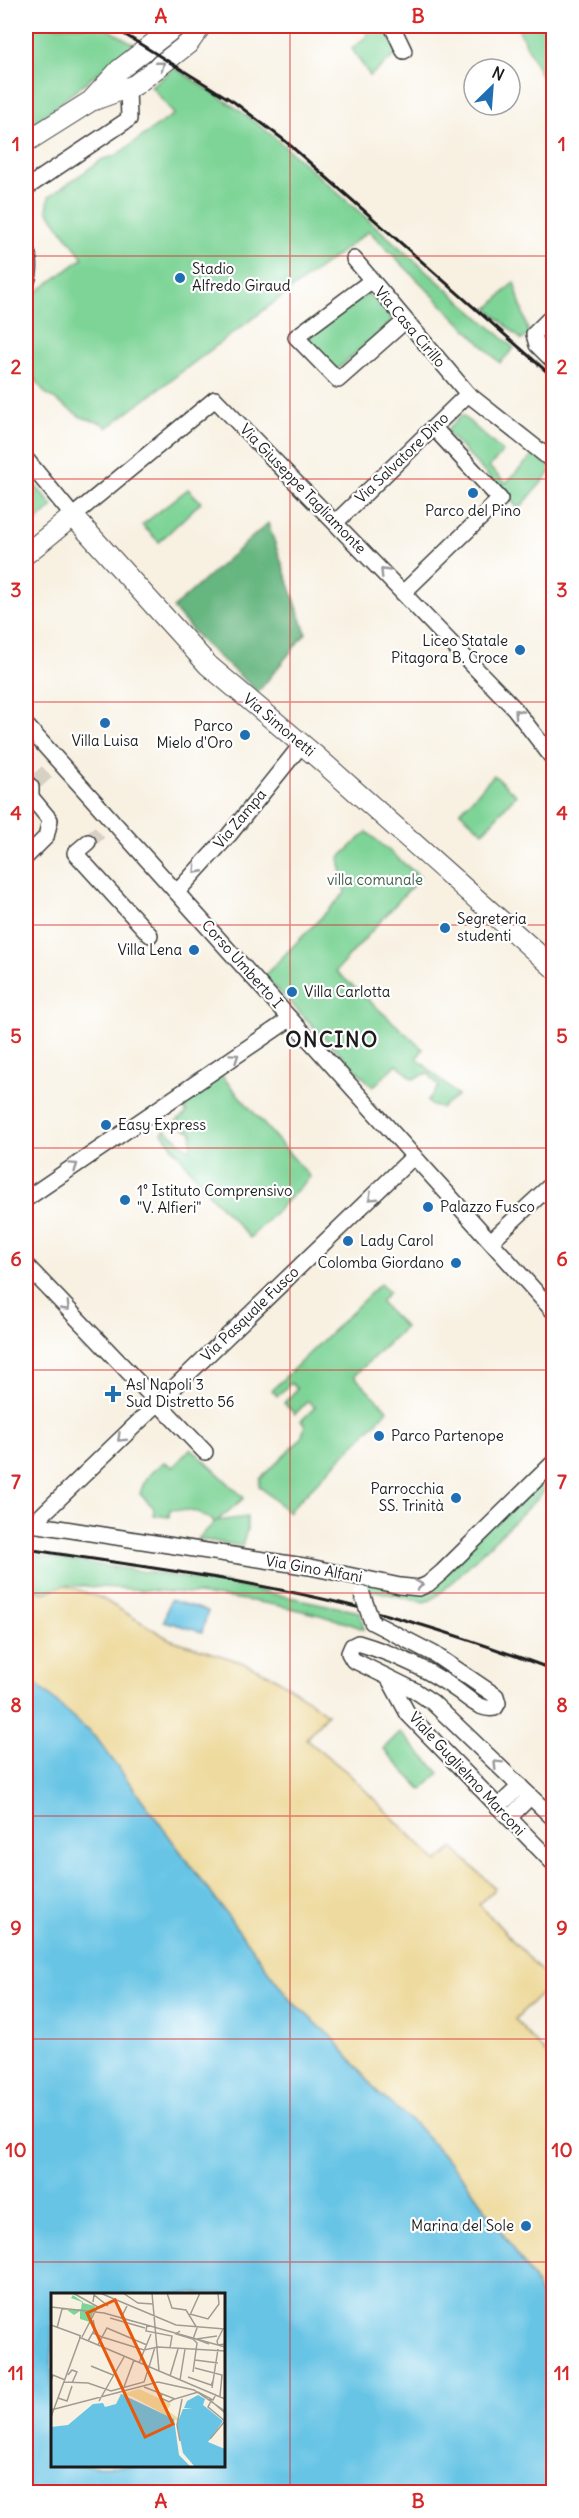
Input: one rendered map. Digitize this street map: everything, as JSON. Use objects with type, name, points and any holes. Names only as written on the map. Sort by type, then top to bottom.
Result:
[{"type":"main road","points":[[26,142],[91,100],[119,70],[176,26]]},
{"type":"main road","points":[[91,100],[128,88],[189,43],[201,26]]},
{"type":"main road","name":"Via Giuseppe Tagliamonte","points":[[26,554],[73,516]]},
{"type":"main road","name":"Via Simonetti","points":[[73,516],[208,665],[302,744],[554,968]]},
{"type":"street","points":[[392,26],[404,51]]},
{"type":"street","points":[[26,188],[129,119],[128,88]]},
{"type":"street","points":[[26,250],[29,276],[26,284]]},
{"type":"street","name":"Via Casa Cirillo","points":[[354,258],[468,394],[554,462]]},
{"type":"street","points":[[371,281],[296,337],[338,380],[405,321]]},
{"type":"street","points":[[554,314],[534,334],[537,345],[554,362]]},
{"type":"street","name":"Via Salvatore Dino","points":[[336,522],[468,394]]},
{"type":"street","name":"Via Giuseppe Tagliamonte","points":[[73,516],[215,399],[521,716],[554,760]]},
{"type":"street","points":[[403,593],[500,499],[434,428]]},
{"type":"street","name":"Via Simonetti","points":[[26,459],[73,516]]},
{"type":"street","name":"Corso Umberto I","points":[[26,725],[55,765],[108,824],[177,892],[554,1312]]},
{"type":"street","name":"Via Zampa","points":[[177,892],[228,835],[302,744]]},
{"type":"street","points":[[26,857],[46,837],[50,820],[30,797],[31,784]]},
{"type":"street","points":[[88,842],[75,853],[150,934]]},
{"type":"street","points":[[26,1180],[31,1195],[290,1018]]},
{"type":"street","name":"Via Pasquale Fusco","points":[[32,1524],[414,1156]]},
{"type":"street","points":[[491,1241],[554,1182]]},
{"type":"street","points":[[26,1265],[205,1452]]},
{"type":"street","name":"Via Gino Alfani","points":[[32,1524],[362,1577],[400,1587],[419,1588],[428,1584],[554,1462]]},
{"type":"street","points":[[362,1577],[362,1594],[372,1622],[447,1662],[496,1696],[498,1703],[495,1708],[488,1709],[476,1704],[419,1665],[358,1643],[352,1646],[349,1653],[353,1660],[389,1678]]},
{"type":"street","name":"Viale Guglielmo Marconi","points":[[389,1678],[432,1702],[554,1820]]},
{"type":"street","name":"Viale Guglielmo Marconi","points":[[389,1678],[408,1714],[554,1864]]},
{"type":"street","points":[[503,1813],[525,1791]]},
{"type":"green space","points":[[26,26],[103,26],[134,44],[26,130]]},
{"type":"green space","points":[[362,26],[389,26],[398,53],[370,76],[352,49],[368,35]]},
{"type":"green space","points":[[517,26],[553,26],[553,100]]},
{"type":"green space","name":"Stadio Alfredo Giraud","points":[[175,68],[235,107],[273,136],[514,348],[500,363],[369,231],[107,428],[104,424],[81,417],[45,393],[26,366],[26,300],[83,258],[47,210],[49,197],[103,159],[115,156],[174,114],[151,86]]},
{"type":"green space","points":[[514,282],[529,334],[522,340],[488,309]]},
{"type":"green space","points":[[368,293],[393,320],[337,370],[306,339]]},
{"type":"green space","points":[[462,415],[503,452],[489,467],[506,483],[534,454],[553,469],[519,509],[446,431]]},
{"type":"green space","points":[[26,475],[53,506],[26,531]]},
{"type":"green space","points":[[188,489],[201,502],[159,542],[142,525]]},
{"type":"green space","points":[[268,523],[306,633],[258,692],[203,643],[173,608]]},
{"type":"green space","points":[[494,775],[516,795],[483,832],[460,812]]},
{"type":"green space","name":"villa comunale","points":[[367,832],[420,877],[336,971],[423,1049],[417,1058],[458,1096],[441,1108],[432,1106],[427,1101],[439,1087],[428,1073],[413,1079],[397,1064],[373,1087],[264,976],[345,893],[339,858]]},
{"type":"green space","points":[[221,1075],[310,1177],[250,1238],[209,1194],[162,1133],[165,1129],[190,1150],[192,1132],[174,1123],[187,1113],[180,1103]]},
{"type":"green space","points":[[380,1284],[389,1292],[380,1302],[405,1327],[354,1376],[388,1410],[288,1512],[259,1486],[260,1479],[301,1439],[305,1425],[301,1421],[315,1407],[308,1401],[295,1414],[284,1403],[297,1389],[291,1383],[277,1396],[272,1390]]},
{"type":"green space","points":[[191,1448],[244,1498],[217,1521],[247,1517],[247,1530],[242,1546],[198,1539],[215,1522],[198,1512],[170,1509],[169,1517],[153,1515],[154,1508],[140,1494],[146,1480],[155,1469],[164,1462],[173,1467]]},
{"type":"green space","points":[[553,1462],[553,1483],[431,1600],[423,1602],[362,1588],[362,1577],[419,1588]]},
{"type":"green space","points":[[26,1554],[228,1584],[360,1612],[364,1629],[291,1608],[216,1596],[64,1585],[45,1593],[26,1589]]},
{"type":"green space","points":[[400,1732],[439,1773],[422,1790],[383,1749]]},
{"type":"sand","points":[[64,1585],[101,1598],[169,1639],[241,1662],[271,1675],[302,1695],[327,1714],[306,1739],[348,1773],[437,1862],[453,1848],[495,1888],[479,1904],[552,1983],[515,2019],[553,2062],[553,2324],[532,2276],[463,2177],[416,2125],[379,2094],[335,2040],[290,2000],[97,1739],[26,1675],[26,1589],[45,1593]]},
{"type":"water","points":[[170,1600],[208,1611],[202,1632],[164,1621]]},
{"type":"water","points":[[26,1675],[97,1739],[290,2000],[335,2040],[379,2094],[416,2125],[463,2177],[532,2276],[553,2324],[553,2492],[26,2492]]},
{"type":"tunnel","points":[[36,782],[50,769]]},
{"type":"tunnel","points":[[88,842],[104,828]]},
{"type":"railway","points":[[111,26],[234,102],[284,140],[554,378]]},
{"type":"railway","points":[[26,1549],[223,1579],[301,1594],[448,1633],[554,1670]]},
{"type":"place","name":"Stadio Alfredo Giraud","points":[[180,278]]},
{"type":"place","name":"Parco del Pino","points":[[473,493]]},
{"type":"place","name":"Liceo Statale Pitagora B. Croce","points":[[520,650]]},
{"type":"place","name":"Villa Luisa","points":[[105,723]]},
{"type":"place","name":"Parco Mielo d'Oro","points":[[245,735]]},
{"type":"place","name":"Segreteria studenti","points":[[445,928]]},
{"type":"place","name":"Villa Lena","points":[[194,950]]},
{"type":"place","name":"Villa Carlotta","points":[[292,992]]},
{"type":"place","name":"Easy Express","points":[[106,1125]]},
{"type":"place","name":"1° Istituto Comprensivo \"V. Alfieri\"","points":[[125,1200]]},
{"type":"place","name":"Palazzo Fusco","points":[[428,1207]]},
{"type":"place","name":"Lady Carol","points":[[348,1241]]},
{"type":"place","name":"Colomba Giordano","points":[[456,1263]]},
{"type":"place","name":"Asl Napoli 3 Sud Distretto 56","points":[[113,1394]]},
{"type":"place","name":"Parco Partenope","points":[[379,1436]]},
{"type":"place","name":"Parrocchia SS. Trinità","points":[[456,1498]]},
{"type":"place","name":"Marina del Sole","points":[[526,2226]]},
{"type":"district","name":"ONCINO","points":[[332,1040]]}]
